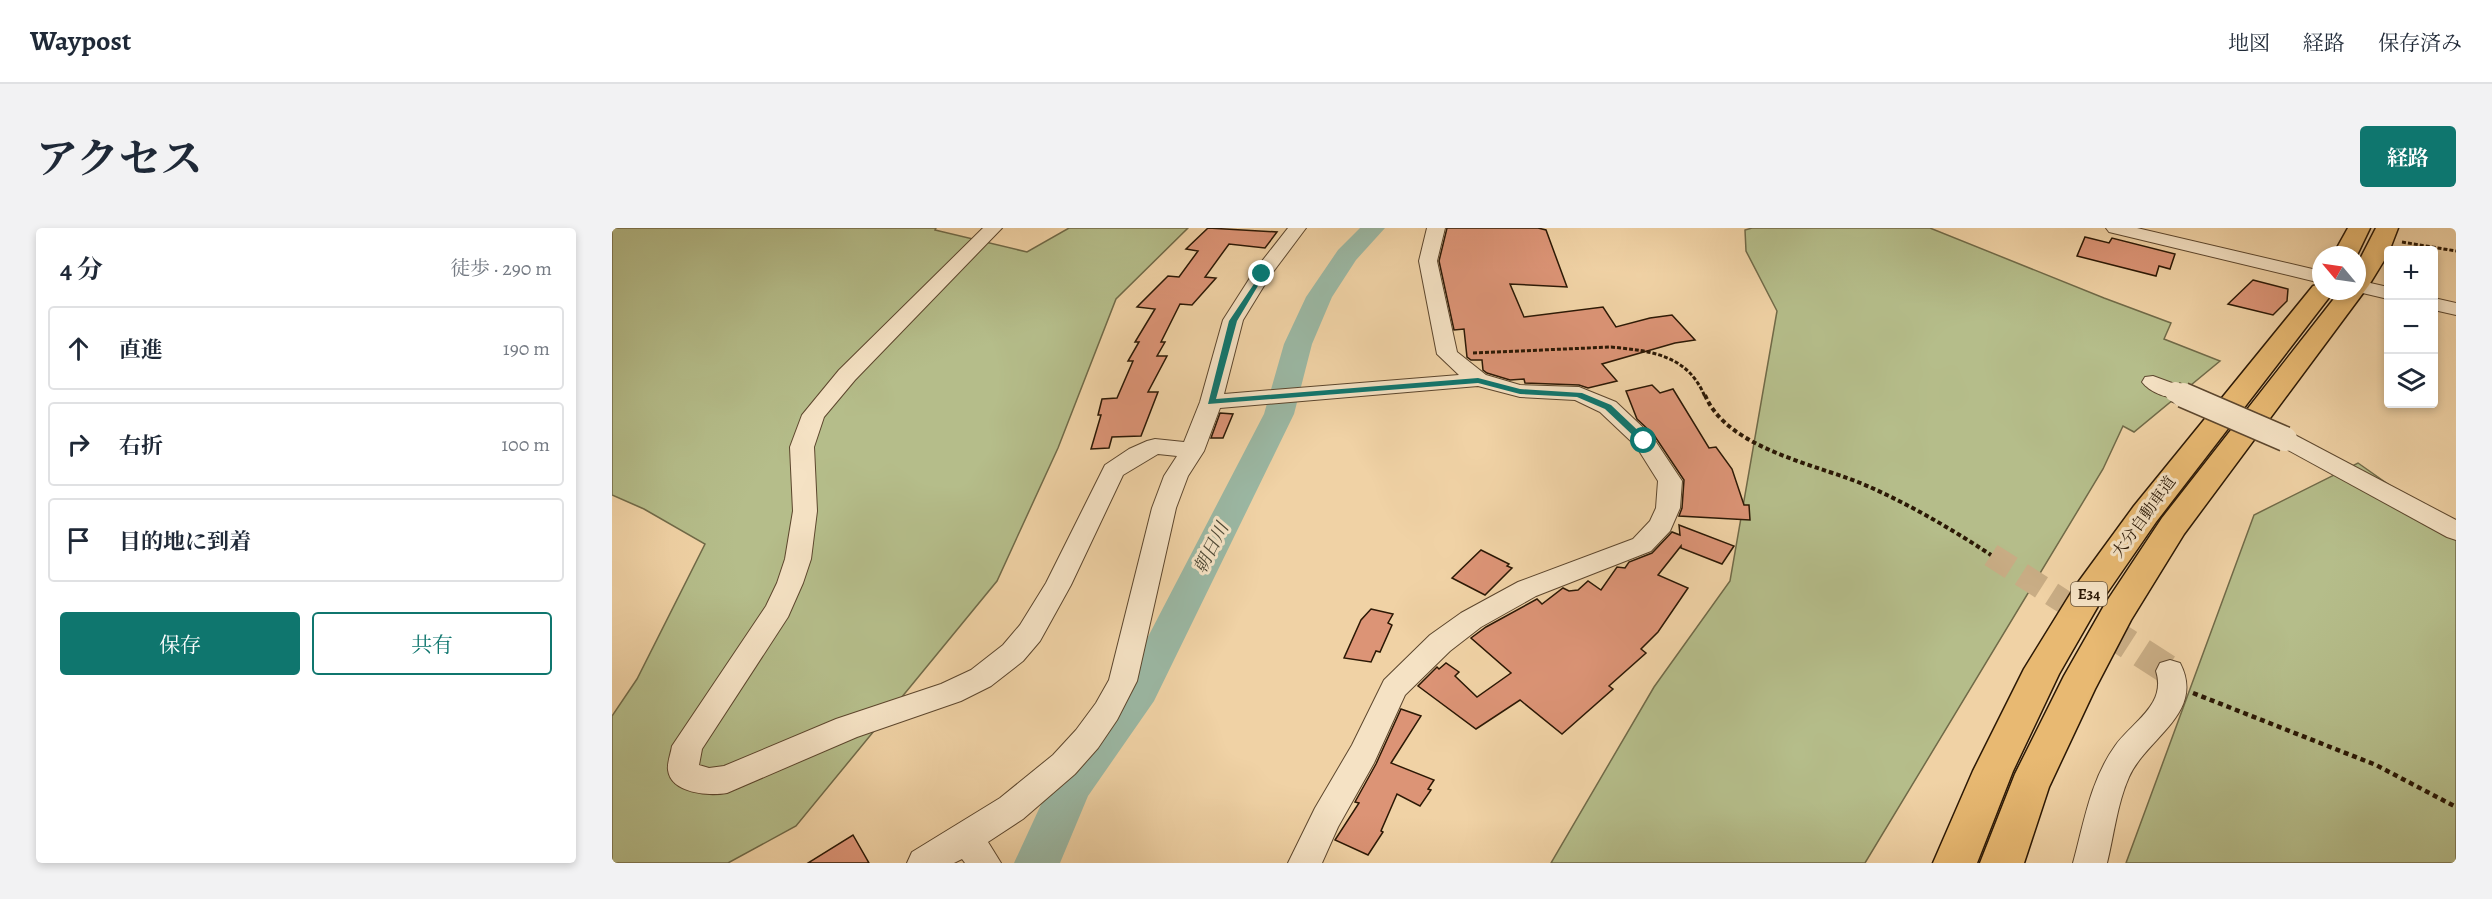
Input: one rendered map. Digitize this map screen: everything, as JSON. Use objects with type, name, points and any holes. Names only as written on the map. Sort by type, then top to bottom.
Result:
[{"type":"highway","points":[[2349,246],[2359,228]]},
{"type":"highway","points":[[2366,270],[2376,254],[2394,235]]},
{"type":"highway","name":"大分自動車道","points":[[2002,863],[2029,787],[2117,613],[2173,526],[2246,429],[2317,300]]},
{"type":"highway","name":"大分自動車道","points":[[1955,863],[1993,771],[2043,669],[2086,597],[2145,514],[2284,360],[2344,300]]},
{"type":"street","points":[[993,228],[846,375],[813,415],[802,447],[805,512],[798,559],[790,583],[778,610],[687,746],[683,770],[696,780],[709,782],[727,779],[864,722],[951,693],[981,678],[1013,653],[1030,633],[1058,585],[1113,470],[1137,454],[1155,446],[1192,451]]},
{"type":"street","points":[[924,863],[976,851],[1080,746],[1113,703],[1123,681],[1164,508],[1176,476],[1192,451],[1211,402],[1233,321],[1262,274],[1297,228]]},
{"type":"street","points":[[1436,228],[1428,261],[1447,354],[1478,380]]},
{"type":"street","points":[[2115,228],[2312,275]]},
{"type":"street","points":[[2366,287],[2384,292]]},
{"type":"street","points":[[2438,305],[2456,309]]},
{"type":"street","points":[[1211,402],[1478,380],[1520,391],[1579,394],[1608,407],[1644,441],[1670,481],[1668,508],[1661,525],[1642,545],[1527,589],[1471,620],[1440,643],[1394,688],[1363,754],[1326,818],[1305,863]]},
{"type":"street","points":[[2153,382],[2285,439],[2456,531]]},
{"type":"street","points":[[2090,863],[2114,778],[2131,748],[2170,704],[2172,678]]},
{"type":"path","points":[[2394,235],[2456,251]]},
{"type":"path","points":[[1447,354],[1611,347],[1632,349],[1680,364],[1692,372],[1715,414],[1771,451],[1852,479],[1892,497],[1942,523],[1992,555]]},
{"type":"path","points":[[2172,678],[2376,765],[2456,807]]},
{"type":"green space","points":[[612,228],[936,228],[935,230],[1027,252],[1069,228],[1188,228],[1116,299],[1058,448],[997,581],[796,826],[728,863],[612,863],[612,716],[637,679],[705,544],[644,509],[612,495]]},
{"type":"green space","points":[[1752,228],[1930,228],[2171,323],[2164,339],[2220,361],[2134,432],[2123,426],[2103,469],[1865,863],[1551,863],[1654,687],[1730,581],[1777,311],[1746,251],[1745,230]]},
{"type":"green space","points":[[2358,463],[2456,532],[2456,863],[2126,863],[2254,515]]},
{"type":"building","points":[[1208,228],[1277,232],[1265,248],[1229,244],[1205,277],[1216,278],[1192,305],[1180,304],[1161,342],[1165,342],[1157,356],[1167,356],[1148,392],[1158,392],[1141,436],[1112,437],[1109,448],[1091,449],[1101,415],[1098,415],[1102,399],[1117,398],[1133,361],[1128,361],[1139,342],[1135,342],[1155,309],[1137,307],[1168,276],[1179,277],[1198,251],[1186,249]]},
{"type":"building","points":[[1447,228],[1538,228],[1546,230],[1567,287],[1510,284],[1524,317],[1603,307],[1616,327],[1672,315],[1695,340],[1675,343],[1602,364],[1617,381],[1588,388],[1579,385],[1525,383],[1524,379],[1510,380],[1487,373],[1483,370],[1482,360],[1471,360],[1467,357],[1464,329],[1454,330],[1439,261]]},
{"type":"building","points":[[2085,237],[2109,243],[2112,238],[2175,254],[2170,269],[2159,266],[2156,276],[2077,256]]},
{"type":"building","points":[[2253,280],[2288,289],[2287,301],[2273,315],[2228,304]]},
{"type":"building","points":[[1652,385],[1660,393],[1673,389],[1709,448],[1716,447],[1732,469],[1744,505],[1749,505],[1750,520],[1679,516],[1682,508],[1684,480],[1654,435],[1637,419],[1626,391]]},
{"type":"building","points":[[1220,413],[1233,414],[1223,438],[1211,438]]},
{"type":"building","points":[[1679,525],[1734,546],[1722,564],[1681,548],[1681,546],[1658,575],[1688,588],[1658,632],[1641,649],[1646,653],[1609,686],[1613,689],[1562,734],[1520,700],[1476,729],[1418,686],[1437,667],[1439,669],[1446,663],[1459,672],[1455,676],[1477,697],[1511,673],[1471,638],[1486,627],[1537,599],[1542,604],[1563,588],[1569,591],[1578,590],[1588,581],[1601,590],[1617,567],[1625,568],[1629,562],[1652,553],[1672,532],[1680,535]]},
{"type":"building","points":[[1481,550],[1509,564],[1507,566],[1512,568],[1485,595],[1452,578]]},
{"type":"building","points":[[1371,609],[1393,614],[1388,623],[1392,625],[1380,652],[1376,651],[1371,662],[1344,658],[1361,620]]},
{"type":"building","points":[[1401,709],[1421,716],[1391,763],[1434,780],[1428,789],[1431,790],[1420,806],[1397,794],[1381,831],[1383,832],[1368,855],[1335,840],[1359,803],[1355,802],[1376,764]]},
{"type":"building","points":[[853,835],[869,863],[808,863]]},
{"type":"waterway","name":"朝日川","points":[[1037,863],[1071,785],[1140,690],[1279,414],[1298,344],[1319,297],[1347,255],[1373,228]]},
{"type":"tunnel","points":[[1991,555],[2069,605]]},
{"type":"tunnel","points":[[2066,604],[2170,671]]},
{"type":"route","points":[[1262,274],[1233,321],[1211,402],[1478,380],[1520,391],[1579,394],[1608,407],[1644,441]]}]
